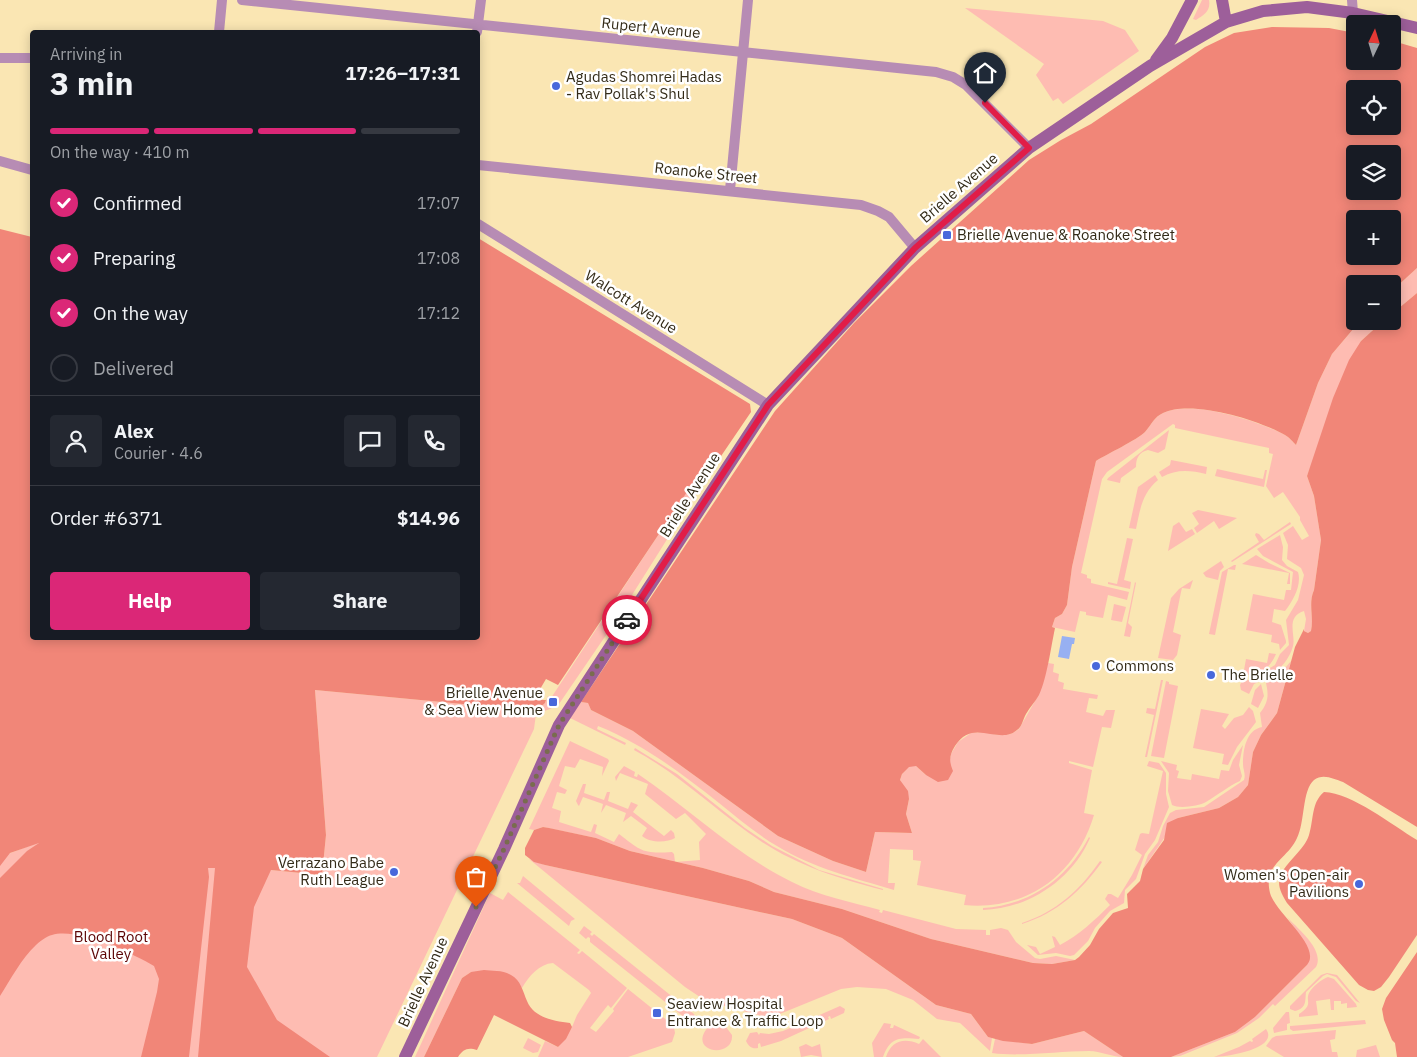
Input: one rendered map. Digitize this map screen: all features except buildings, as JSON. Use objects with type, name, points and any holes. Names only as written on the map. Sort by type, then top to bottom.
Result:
[{"type":"street","points":[[219,30],[222,0]]},
{"type":"street","name":"Rupert Avenue","points":[[242,0],[478,28],[936,72],[953,77],[973,91],[1029,148]]},
{"type":"street","points":[[478,28],[481,0]]},
{"type":"street","points":[[730,190],[748,0]]},
{"type":"street","name":"Brielle Avenue","points":[[1150,66],[1172,38],[1192,0]]},
{"type":"street","points":[[1222,0],[1226,22]]},
{"type":"street","name":"Brielle Avenue","points":[[1309,0],[1353,13],[1417,28]]},
{"type":"street","points":[[1352,0],[1353,13]]},
{"type":"street","name":"Brielle Avenue","points":[[406,1057],[504,849],[559,725],[768,405],[915,248],[1029,148],[1150,66],[1226,22],[1263,11],[1286,8],[1322,8],[1353,13]]},
{"type":"street","points":[[0,58],[30,58]]},
{"type":"street","points":[[0,161],[30,169]]},
{"type":"street","name":"Roanoke Street","points":[[480,165],[730,190],[861,206],[889,217],[915,248]]},
{"type":"street","name":"Walcott Avenue","points":[[480,225],[768,405]]},
{"type":"green space","points":[[1202,0],[1209,0],[1208,10],[1196,20],[1193,19]]},
{"type":"green space","points":[[965,8],[1103,21],[1125,30],[1139,51],[1063,104],[1058,98],[1053,101],[1036,75],[1044,64]]},
{"type":"green space","points":[[1417,268],[1417,293],[1401,306],[1401,283]]},
{"type":"green space","points":[[1352,330],[1373,330],[1361,341],[1307,476],[1314,496],[1321,540],[1311,600],[1312,626],[1311,631],[1308,633],[1304,631],[1306,619],[1304,611],[1295,617],[1292,627],[1293,646],[1289,657],[1282,666],[1264,679],[1265,671],[1275,665],[1280,654],[1289,645],[1286,620],[1298,600],[1304,575],[1301,568],[1287,559],[1288,545],[1283,533],[1293,526],[1302,540],[1309,536],[1300,517],[1283,492],[1274,498],[1266,486],[1273,454],[1269,453],[1269,448],[1175,428],[1173,424],[1107,472],[1102,479],[1081,573],[1091,579],[1091,583],[1129,592],[1127,600],[1108,595],[1103,618],[1086,615],[1086,612],[1080,611],[1075,632],[1052,627],[1055,618],[1062,614],[1067,605],[1072,567],[1096,461],[1141,435],[1163,413],[1175,409],[1207,410],[1242,418],[1285,435],[1296,445],[1318,383],[1332,354]]},
{"type":"green space","points":[[1169,430],[1165,449],[1158,453],[1148,450],[1142,452],[1137,458],[1136,467],[1121,478],[1120,483],[1107,480],[1108,478]]},
{"type":"green space","points":[[1171,460],[1207,467],[1206,474],[1183,471],[1162,477],[1159,472],[1170,465]]},
{"type":"green space","points":[[1217,469],[1263,479],[1265,470],[1267,470],[1264,487],[1215,476]]},
{"type":"green space","points":[[1155,475],[1158,480],[1145,496],[1136,529],[1129,528],[1138,487]]},
{"type":"green space","name":"Blood Root Valley","points":[[693,482],[700,487],[615,622],[559,704],[536,714],[534,729],[377,1057],[0,1057],[0,857],[42,841],[193,867],[271,870],[322,875],[326,835],[315,690],[536,711],[545,703],[548,696],[551,698]]},
{"type":"green space","points":[[1198,510],[1237,518],[1219,529],[1214,521],[1197,533],[1194,528],[1199,524],[1192,513]]},
{"type":"green space","points":[[1179,522],[1186,532],[1192,529],[1195,534],[1168,551],[1173,526]]},
{"type":"green space","points":[[1290,522],[1291,524],[1231,561],[1259,542],[1255,535],[1256,533],[1264,540]]},
{"type":"green space","points":[[1280,535],[1283,547],[1282,560],[1287,566],[1298,572],[1299,582],[1296,593],[1285,611],[1274,609],[1272,622],[1281,625],[1286,641],[1280,650],[1279,644],[1271,642],[1272,635],[1246,630],[1253,594],[1284,600],[1286,590],[1291,590],[1293,572],[1263,556],[1257,549]]},
{"type":"green space","points":[[1127,538],[1133,539],[1124,580],[1131,582],[1130,589],[1108,584],[1108,582],[1117,584]]},
{"type":"green space","points":[[1256,555],[1290,573],[1290,584],[1287,584],[1289,573],[1242,564]]},
{"type":"green space","points":[[1221,561],[1224,567],[1220,571],[1218,580],[1206,577],[1203,573]]},
{"type":"green space","points":[[1234,565],[1236,565],[1235,570],[1228,569],[1215,635],[1209,634],[1222,572]]},
{"type":"green space","points":[[1193,580],[1190,589],[1182,588],[1181,592],[1173,632],[1181,635],[1177,655],[1173,660],[1158,658],[1171,598],[1179,589]]},
{"type":"green space","points":[[1135,582],[1128,623],[1132,627],[1130,637],[1124,636]]},
{"type":"green space","points":[[1114,604],[1126,607],[1122,622],[1111,620]]},
{"type":"green space","points":[[1269,653],[1276,654],[1264,670],[1255,675],[1245,674],[1246,659],[1267,663]]},
{"type":"green space","points":[[1291,661],[1277,713],[1261,735],[1253,752],[1248,785],[1238,797],[1219,808],[1178,818],[1143,869],[1148,855],[1158,842],[1170,813],[1176,810],[1204,807],[1244,780],[1243,764],[1246,741],[1252,732],[1262,727],[1260,713],[1267,699],[1266,683],[1280,674]]},
{"type":"green space","points":[[1048,663],[1054,664],[1053,672],[1059,674],[1058,681],[1064,683],[1063,689],[1098,695],[1097,699],[1089,698],[1086,712],[1103,716],[1106,710],[1115,710],[1111,728],[1102,727],[1093,767],[1069,761],[1069,763],[1092,770],[1084,813],[1094,815],[1086,836],[1075,855],[1062,871],[1046,885],[1028,895],[1008,902],[987,905],[964,905],[966,895],[917,885],[921,861],[913,860],[913,850],[890,849],[888,883],[895,883],[894,890],[834,872],[791,854],[747,826],[690,781],[646,750],[615,733],[598,726],[597,729],[626,743],[625,745],[570,718],[581,702],[588,703],[591,710],[633,731],[778,836],[833,861],[866,872],[875,832],[912,833],[906,814],[909,799],[900,780],[902,774],[909,766],[916,766],[926,775],[949,762],[958,742],[971,733],[1011,734],[1019,729],[1039,694]]},
{"type":"green space","points":[[1256,679],[1260,681],[1254,684],[1249,694],[1241,690],[1240,685],[1242,681]]},
{"type":"green space","points":[[1161,680],[1163,680],[1147,757],[1145,757],[1154,715],[1146,713],[1147,708],[1155,709]]},
{"type":"green space","points":[[1166,681],[1169,684],[1178,686],[1164,758],[1151,756]]},
{"type":"green space","points":[[1261,684],[1264,696],[1258,708],[1251,704],[1255,690]]},
{"type":"green space","points":[[1249,707],[1253,711],[1256,722],[1237,747],[1228,765],[1222,764],[1224,754],[1193,748],[1201,709],[1229,714],[1222,726],[1225,729],[1234,718],[1243,715]]},
{"type":"green space","points":[[570,741],[609,761],[602,776],[603,767],[580,759],[575,768],[565,766],[559,786],[567,790],[565,794],[557,792],[552,808],[561,811],[559,822],[591,832],[594,824],[597,825],[595,833],[614,842],[619,834],[638,848],[648,852],[672,852],[675,861],[630,851],[596,838],[543,827],[534,830],[529,829]]},
{"type":"green space","points":[[1243,745],[1239,765],[1242,776],[1240,781],[1203,803],[1184,807],[1172,805],[1168,791],[1169,773],[1161,761],[1177,765],[1176,770],[1179,771],[1177,778],[1191,780],[1192,774],[1219,779],[1221,770],[1229,771],[1233,760]]},
{"type":"green space","points":[[635,748],[677,774],[745,828],[772,846],[819,870],[883,890],[820,871],[776,851],[746,831],[684,782],[634,750]]},
{"type":"green space","points":[[1149,761],[1159,763],[1166,773],[1166,794],[1169,807],[1155,840],[1145,854],[1136,879],[1125,890],[1124,903],[1110,911],[1095,928],[1088,941],[1074,955],[1056,953],[1038,955],[1027,945],[1036,947],[1040,954],[1055,947],[1052,936],[1055,937],[1060,945],[1074,937],[1110,905],[1105,899],[1108,894],[1118,898],[1132,875],[1142,855],[1135,850],[1140,834],[1149,834],[1163,771],[1147,766]]},
{"type":"green space","points":[[624,766],[635,772],[634,776],[637,777],[638,774],[752,859],[803,887],[880,910],[879,912],[882,913],[883,910],[956,929],[986,930],[986,935],[990,935],[990,930],[1001,928],[1008,930],[1016,942],[1035,958],[1056,956],[1075,960],[1052,964],[1033,963],[931,939],[842,909],[774,892],[749,881],[677,862],[700,860],[699,842],[706,834],[685,813],[676,819],[645,794],[648,784],[620,773],[616,781],[615,777]]},
{"type":"green space","points":[[583,784],[586,784],[584,793],[604,800],[607,792],[610,792],[608,801],[628,809],[631,802],[638,805],[633,812],[664,836],[671,830],[675,838],[663,841],[649,840],[642,836],[647,828],[631,816],[623,822],[626,813],[606,805],[601,813],[603,804],[583,797],[579,806],[576,801]]},
{"type":"green space","points":[[1089,837],[1082,853],[1072,867],[1047,889],[1032,898],[1016,904],[983,910],[983,908],[1016,902],[1045,887],[1070,865]]},
{"type":"green space","points":[[529,859],[545,865],[792,919],[842,938],[936,1005],[971,1014],[988,1037],[992,1038],[990,1051],[960,1023],[937,1019],[913,1000],[886,989],[857,987],[841,989],[770,1018],[703,999],[685,987]]},
{"type":"green space","points":[[1100,861],[1102,862],[1094,873],[1067,900],[1046,914],[1022,924],[1046,913],[1066,899]]},
{"type":"green space","points":[[523,876],[575,919],[571,921],[569,926],[517,883],[520,883]]},
{"type":"green space","points":[[508,892],[580,950],[577,953],[579,954],[582,951],[627,988],[611,1008],[608,1005],[590,1028],[596,1032],[614,1011],[613,1009],[628,989],[674,1027],[675,1033],[672,1042],[628,1057],[538,1057],[545,1041],[558,1047],[572,1027],[591,993],[553,963],[535,971],[522,988],[519,983],[471,972],[462,978],[424,1057],[415,1057],[490,893],[503,900]]},
{"type":"green space","points":[[1287,917],[1314,947],[1318,960],[1316,967],[1275,1006],[1273,1004],[1259,1018],[1237,1033],[1180,1056],[1171,1057],[1235,1032],[1255,1017],[1307,965],[1294,927]]},
{"type":"green space","points":[[584,926],[592,932],[590,934],[592,936],[594,934],[694,1014],[695,1021],[689,1021],[590,942],[590,938],[586,939],[579,933]]},
{"type":"green space","points":[[1327,973],[1337,975],[1360,1003],[1356,1001],[1336,977],[1327,974],[1306,992],[1305,1004],[1302,1008],[1295,1011],[1290,1009],[1290,1006],[1321,975]]},
{"type":"green space","points":[[1328,977],[1334,979],[1357,1007],[1347,1008],[1347,1003],[1341,1004],[1341,1001],[1334,1001],[1334,1010],[1331,1010],[1330,999],[1316,1001],[1318,1015],[1299,1017],[1299,1014],[1308,1005],[1310,991]]},
{"type":"green space","points":[[840,1006],[845,1009],[844,1013],[831,1019],[830,1016],[828,1017],[829,1019],[781,1041],[761,1047],[760,1043],[758,1048],[756,1048],[748,1045],[746,1041],[750,1033],[757,1032],[759,1035],[760,1033],[769,1034],[783,1031]]},
{"type":"green space","points":[[1286,1012],[1289,1012],[1290,1023],[1287,1024],[1287,1030],[1274,1033],[1273,1028]]},
{"type":"green space","points":[[1365,1020],[1366,1024],[1293,1031],[1290,1029],[1290,1026]]},
{"type":"green space","points":[[884,1023],[891,1024],[890,1028],[893,1028],[894,1025],[920,1037],[919,1039],[906,1038],[896,1040],[889,1045],[883,1057],[874,1057],[872,1043]]},
{"type":"green space","points":[[717,1024],[726,1027],[732,1035],[731,1042],[721,1050],[709,1049],[702,1040],[706,1029]]},
{"type":"green space","points":[[1266,1029],[1268,1036],[1259,1047],[1239,1053],[1214,1057],[1250,1041],[1252,1042],[1252,1039]]},
{"type":"green space","points":[[1336,1030],[1335,1039],[1330,1040],[1332,1052],[1337,1052],[1338,1057],[1284,1057],[1266,1046],[1276,1036]]},
{"type":"green space","points":[[1084,1031],[1123,1057],[1089,1051],[1028,1054],[992,1053],[995,1039],[1032,1044]]},
{"type":"green space","points":[[528,1038],[541,1045],[538,1052],[533,1053],[523,1048]]},
{"type":"green space","points":[[923,1039],[941,1057],[886,1057],[891,1047],[899,1042],[908,1041],[919,1044]]},
{"type":"green space","points":[[806,1044],[812,1047],[820,1044],[822,1057],[811,1055],[801,1057],[799,1047]]},
{"type":"green space","points":[[1376,1045],[1380,1057],[1356,1057],[1357,1050]]},
{"type":"shaded area","points":[[1272,27],[1329,28],[1346,31],[1346,70],[1401,70],[1401,43],[1417,48],[1417,268],[1401,283],[1401,275],[1346,275],[1346,330],[1352,330],[1332,354],[1318,383],[1296,445],[1285,435],[1259,423],[1207,410],[1175,409],[1163,413],[1141,435],[1096,461],[1072,567],[1067,605],[1062,614],[1055,618],[1052,627],[1055,628],[1039,695],[1020,727],[1010,734],[978,732],[962,738],[955,746],[951,756],[950,761],[953,771],[948,780],[938,782],[916,766],[909,767],[902,774],[900,780],[908,791],[909,799],[906,814],[912,833],[875,832],[866,872],[833,861],[778,836],[633,731],[591,710],[588,703],[581,702],[775,411],[854,323],[911,266],[1029,160],[1091,124],[1205,47],[1234,33]]},
{"type":"shaded area","points":[[0,229],[30,236],[30,640],[480,640],[480,239],[750,404],[751,412],[700,487],[693,483],[558,685],[546,679],[536,696],[546,700],[536,711],[315,690],[326,835],[322,875],[271,870],[254,907],[247,967],[277,1020],[330,1057],[198,1057],[215,868],[208,868],[209,877],[189,1057],[141,1057],[159,979],[154,966],[119,948],[89,938],[63,934],[52,935],[43,939],[16,969],[0,996],[0,878],[27,851],[39,843],[10,853],[0,866]]},
{"type":"shaded area","points":[[1417,293],[1417,827],[1343,782],[1325,777],[1314,780],[1307,791],[1300,832],[1288,852],[1273,869],[1269,883],[1273,900],[1305,942],[1309,950],[1310,960],[1255,1017],[1235,1032],[1171,1057],[1123,1057],[1084,1031],[1032,1044],[1003,1041],[988,1037],[971,1014],[936,1005],[842,938],[792,919],[545,865],[534,862],[525,855],[525,848],[534,830],[543,827],[549,828],[596,838],[630,851],[749,881],[774,892],[842,909],[931,939],[1033,963],[1052,964],[1075,960],[1090,945],[1099,929],[1113,913],[1128,908],[1127,894],[1140,881],[1143,869],[1164,840],[1167,823],[1178,818],[1219,808],[1238,797],[1248,785],[1253,752],[1261,735],[1277,713],[1295,647],[1304,629],[1308,633],[1311,631],[1311,600],[1321,540],[1314,496],[1307,476],[1333,398],[1349,360],[1361,341],[1373,330],[1401,330],[1401,306]]},
{"type":"shaded area","points":[[1324,792],[1347,798],[1359,804],[1417,840],[1417,935],[1389,977],[1381,987],[1374,991],[1359,985],[1287,903],[1280,887],[1279,881],[1283,871],[1307,841],[1315,806]]},
{"type":"shaded area","points":[[1417,952],[1417,1057],[1397,1057],[1395,1043],[1384,1020],[1382,1009],[1386,998]]},
{"type":"shaded area","points":[[484,970],[508,973],[519,983],[530,1007],[534,1011],[551,1020],[570,1023],[572,1027],[566,1039],[558,1047],[494,1015],[477,1050],[466,1049],[458,1057],[424,1057],[462,978],[471,972]]},
{"type":"water","points":[[1062,636],[1075,638],[1069,659],[1058,657]]},
{"type":"way so far","points":[[476,907],[559,725],[627,620]]},
{"type":"place","name":"Agudas Shomrei Hadas - Rav Pollak's Shul","points":[[556,86]]},
{"type":"place","name":"Brielle Avenue & Roanoke Street","points":[[947,235]]},
{"type":"place","name":"Commons","points":[[1096,666]]},
{"type":"place","name":"The Brielle","points":[[1211,675]]},
{"type":"place","name":"Brielle Avenue & Sea View Home","points":[[553,702]]},
{"type":"place","name":"Verrazano Babe Ruth League","points":[[394,872]]},
{"type":"place","name":"Women's Open-air Pavilions","points":[[1359,884]]},
{"type":"place","name":"Seaview Hospital Entrance & Traffic Loop","points":[[657,1013]]},
{"type":"route","points":[[627,620],[768,405],[915,248],[1029,148],[985,103]]}]
